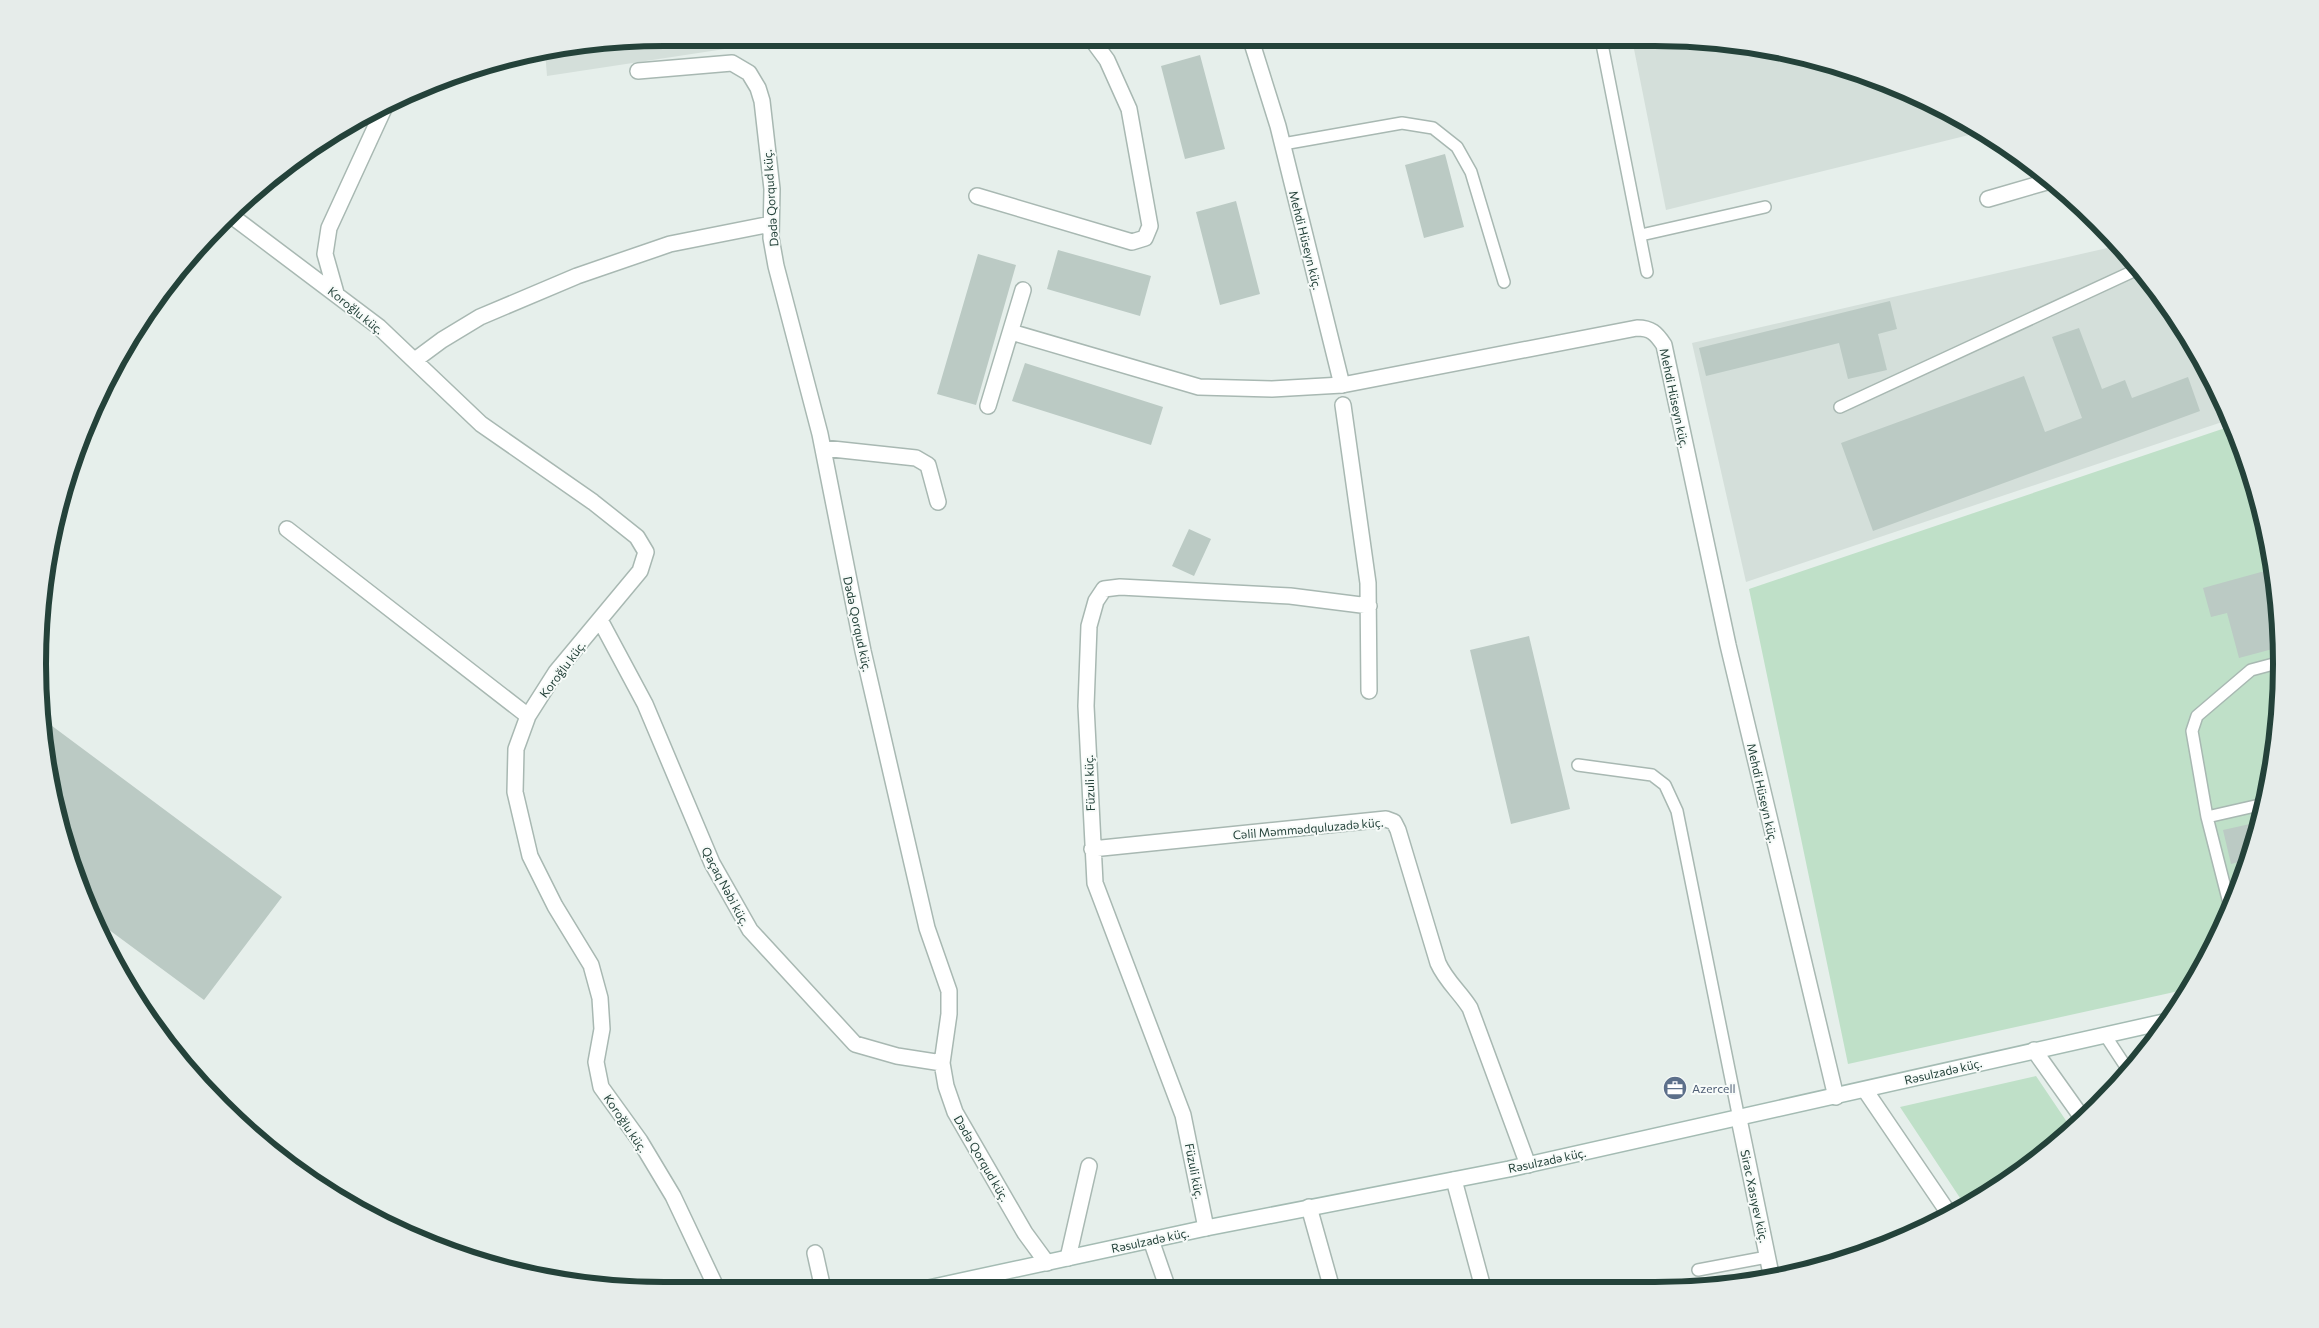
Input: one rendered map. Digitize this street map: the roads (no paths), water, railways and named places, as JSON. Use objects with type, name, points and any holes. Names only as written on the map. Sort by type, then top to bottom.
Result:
[{"type":"street","points":[[977,196],[1132,242],[1145,238],[1150,226],[1129,109],[1106,60],[1096,46]]},
{"type":"street","name":"Mehdi Hüseyn küç.","points":[[1253,46],[1283,144],[1342,386],[1637,328],[1647,328],[1656,333],[1664,345],[1728,645],[1836,1097]]},
{"type":"street","name":"Dədə Qorqud küç.","points":[[638,71],[732,63],[749,73],[758,88],[762,101],[772,189],[771,238],[776,266],[823,448],[863,651],[924,918],[949,991],[949,1014],[942,1063],[946,1086],[955,1112],[1025,1232],[1047,1262]]},
{"type":"street","points":[[336,293],[326,254],[329,228],[381,115]]},
{"type":"street","points":[[1988,199],[2042,183]]},
{"type":"street","name":"Koroğlu küç.","points":[[236,219],[379,327],[480,424],[593,502],[637,537],[646,552],[640,571],[556,672],[528,716],[516,749],[515,792],[530,856],[555,906],[590,965],[600,998],[602,1029],[596,1062],[601,1087],[640,1141],[674,1196],[713,1282]]},
{"type":"street","points":[[415,360],[442,340],[480,317],[577,276],[670,244],[771,224]]},
{"type":"street","points":[[988,406],[1022,290]]},
{"type":"street","points":[[1011,332],[1199,387],[1272,389],[1342,386]]},
{"type":"street","points":[[1343,405],[1368,583],[1369,691]]},
{"type":"street","points":[[823,448],[916,458],[928,465],[938,502]]},
{"type":"street","points":[[287,529],[528,716]]},
{"type":"street","name":"Füzuli küç.","points":[[1206,1228],[1182,1115],[1095,883],[1086,706],[1089,626],[1096,601],[1104,589],[1120,587],[1290,596],[1369,606]]},
{"type":"street","name":"Qaçaq Nəbi küç.","points":[[600,620],[645,704],[712,863],[750,930],[855,1044],[897,1056],[942,1063]]},
{"type":"street","name":"Cəlil Məmmədquluzadə küç.","points":[[1092,849],[1386,819],[1394,822],[1438,964],[1445,978],[1462,996],[1470,1008],[1528,1165]]},
{"type":"street","name":"Rəsulzadə küç.","points":[[956,1282],[1206,1228],[1528,1165],[2157,1023]]},
{"type":"street","points":[[2034,1050],[2079,1113]]},
{"type":"street","points":[[1865,1090],[1946,1209]]},
{"type":"street","name":"Sirac Xasıyev küç.","points":[[1739,1119],[1770,1271]]},
{"type":"street","points":[[1068,1258],[1090,1166]]},
{"type":"street","points":[[1454,1180],[1481,1282]]},
{"type":"street","points":[[1310,1207],[1330,1282]]},
{"type":"street","points":[[1152,1240],[1166,1282]]},
{"type":"street","points":[[815,1253],[821,1282]]},
{"type":"lane","points":[[1602,46],[1647,272]]},
{"type":"lane","points":[[1283,144],[1402,123],[1433,128],[1457,147],[1471,172],[1504,282]]},
{"type":"lane","points":[[1641,236],[1765,207]]},
{"type":"lane","points":[[1840,407],[2132,272]]},
{"type":"lane","points":[[2227,897],[2207,817],[2192,731],[2197,716],[2251,670],[2273,664]]},
{"type":"lane","points":[[1578,765],[1652,775],[1665,785],[1678,811],[1739,1119]]},
{"type":"lane","points":[[2207,817],[2256,806]]},
{"type":"lane","points":[[2105,1035],[2124,1065]]},
{"type":"lane","points":[[1698,1270],[1767,1257]]},
{"type":"place","name":"Azercell","points":[[1675,1088]]}]
